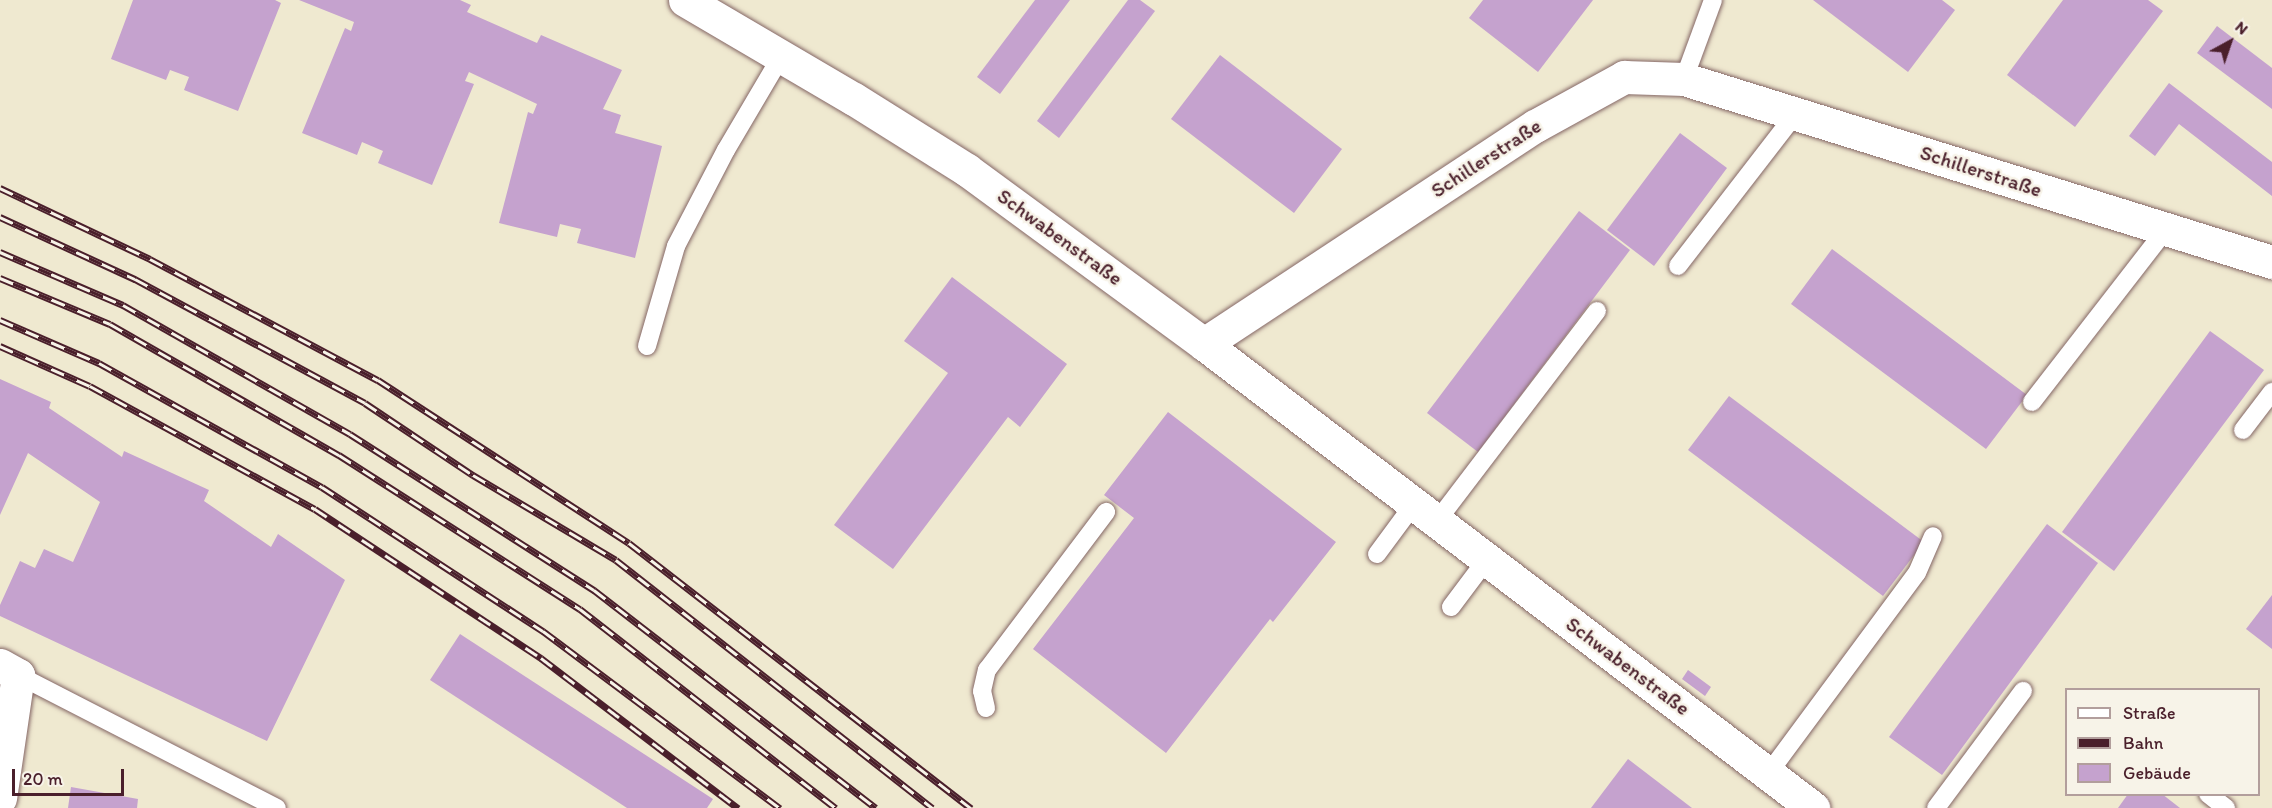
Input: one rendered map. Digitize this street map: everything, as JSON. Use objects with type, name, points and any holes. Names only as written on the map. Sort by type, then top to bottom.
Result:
[{"type":"street","name":"Schwabenstraße","points":[[685,0],[782,55],[967,170],[1204,344],[1813,808]]},
{"type":"street","name":"Schillerstraße","points":[[1204,344],[1555,115],[1624,77],[1684,79],[1797,112],[2272,262]]},
{"type":"street","points":[[0,798],[9,670]]},
{"type":"lane","points":[[1684,79],[1713,0]]},
{"type":"lane","points":[[647,346],[676,246],[726,150],[782,55]]},
{"type":"lane","points":[[1678,266],[1797,112]]},
{"type":"lane","points":[[2032,402],[2166,229]]},
{"type":"lane","points":[[1377,554],[1426,512],[1597,310]]},
{"type":"lane","points":[[2243,430],[2272,392]]},
{"type":"lane","points":[[986,708],[982,691],[987,670],[1106,512]]},
{"type":"lane","points":[[1768,774],[1917,573],[1934,536]]},
{"type":"lane","points":[[1451,608],[1487,559]]},
{"type":"lane","points":[[9,670],[277,808]]},
{"type":"lane","points":[[1936,808],[2024,691]]},
{"type":"lane","points":[[2209,796],[2226,808]]},
{"type":"building","points":[[133,0],[275,0],[281,3],[238,111],[184,90],[189,77],[170,70],[166,80],[111,59]]},
{"type":"building","points":[[299,0],[460,0],[471,5],[467,12],[537,43],[541,35],[622,70],[603,109],[621,115],[615,133],[662,146],[635,258],[577,243],[581,229],[560,224],[557,237],[499,223],[528,112],[533,114],[537,104],[469,72],[465,81],[474,84],[432,185],[378,163],[383,151],[362,142],[357,155],[302,133],[345,28],[351,31],[354,22]]},
{"type":"building","points":[[1035,0],[1070,0],[1000,94],[977,77]]},
{"type":"building","points":[[1128,0],[1140,0],[1155,11],[1059,138],[1037,121]]},
{"type":"building","points":[[1483,0],[1593,0],[1538,72],[1469,18]]},
{"type":"building","points":[[1813,0],[1942,0],[1955,10],[1908,72]]},
{"type":"building","points":[[2063,0],[2148,0],[2163,11],[2075,127],[2007,75]]},
{"type":"building","points":[[2217,26],[2272,68],[2272,109],[2197,53]]},
{"type":"building","points":[[1220,55],[1342,149],[1294,213],[1171,119]]},
{"type":"building","points":[[2169,83],[2272,162],[2272,196],[2179,124],[2155,156],[2129,136]]},
{"type":"building","points":[[1680,133],[1727,168],[1654,266],[1607,230]]},
{"type":"building","points":[[1579,211],[1630,250],[1478,452],[1427,413]]},
{"type":"building","points":[[1832,249],[2027,395],[1986,449],[1791,304]]},
{"type":"building","points":[[952,277],[1067,364],[1020,427],[1008,417],[893,569],[834,525],[948,373],[904,341]]},
{"type":"building","points":[[2210,331],[2264,370],[2114,571],[2062,532]]},
{"type":"building","points":[[0,379],[51,402],[49,408],[122,457],[124,451],[209,490],[204,501],[271,547],[278,534],[345,580],[267,741],[0,616],[0,605],[20,561],[35,568],[44,549],[73,562],[100,502],[28,453],[0,515]]},
{"type":"building","points":[[1729,396],[1924,542],[1883,596],[1688,450]]},
{"type":"building","points":[[1168,412],[1336,542],[1273,622],[1270,619],[1166,753],[1033,649],[1134,518],[1104,495]]},
{"type":"building","points":[[2047,524],[2098,563],[1942,775],[1889,737]]},
{"type":"building","points":[[2272,595],[2272,649],[2246,629]]},
{"type":"building","points":[[460,634],[713,799],[707,808],[627,808],[430,680]]},
{"type":"building","points":[[1688,670],[1711,687],[1705,696],[1682,679]]},
{"type":"building","points":[[1628,759],[1692,808],[1591,808]]},
{"type":"building","points":[[71,787],[138,799],[137,808],[68,808]]},
{"type":"building","points":[[2127,796],[2165,796],[2180,808],[2118,808]]},
{"type":"railway","points":[[0,188],[150,259],[378,380],[629,543],[971,808]]},
{"type":"railway","points":[[0,217],[135,279],[365,403],[473,475],[616,560],[932,808]]},
{"type":"railway","points":[[0,252],[123,305],[350,434],[594,590],[876,808]]},
{"type":"railway","points":[[0,278],[110,324],[339,455],[580,609],[836,808]]},
{"type":"railway","points":[[0,320],[99,363],[322,487],[543,631],[780,808]]},
{"type":"railway","points":[[0,346],[90,386],[315,509],[541,658],[738,808]]}]
